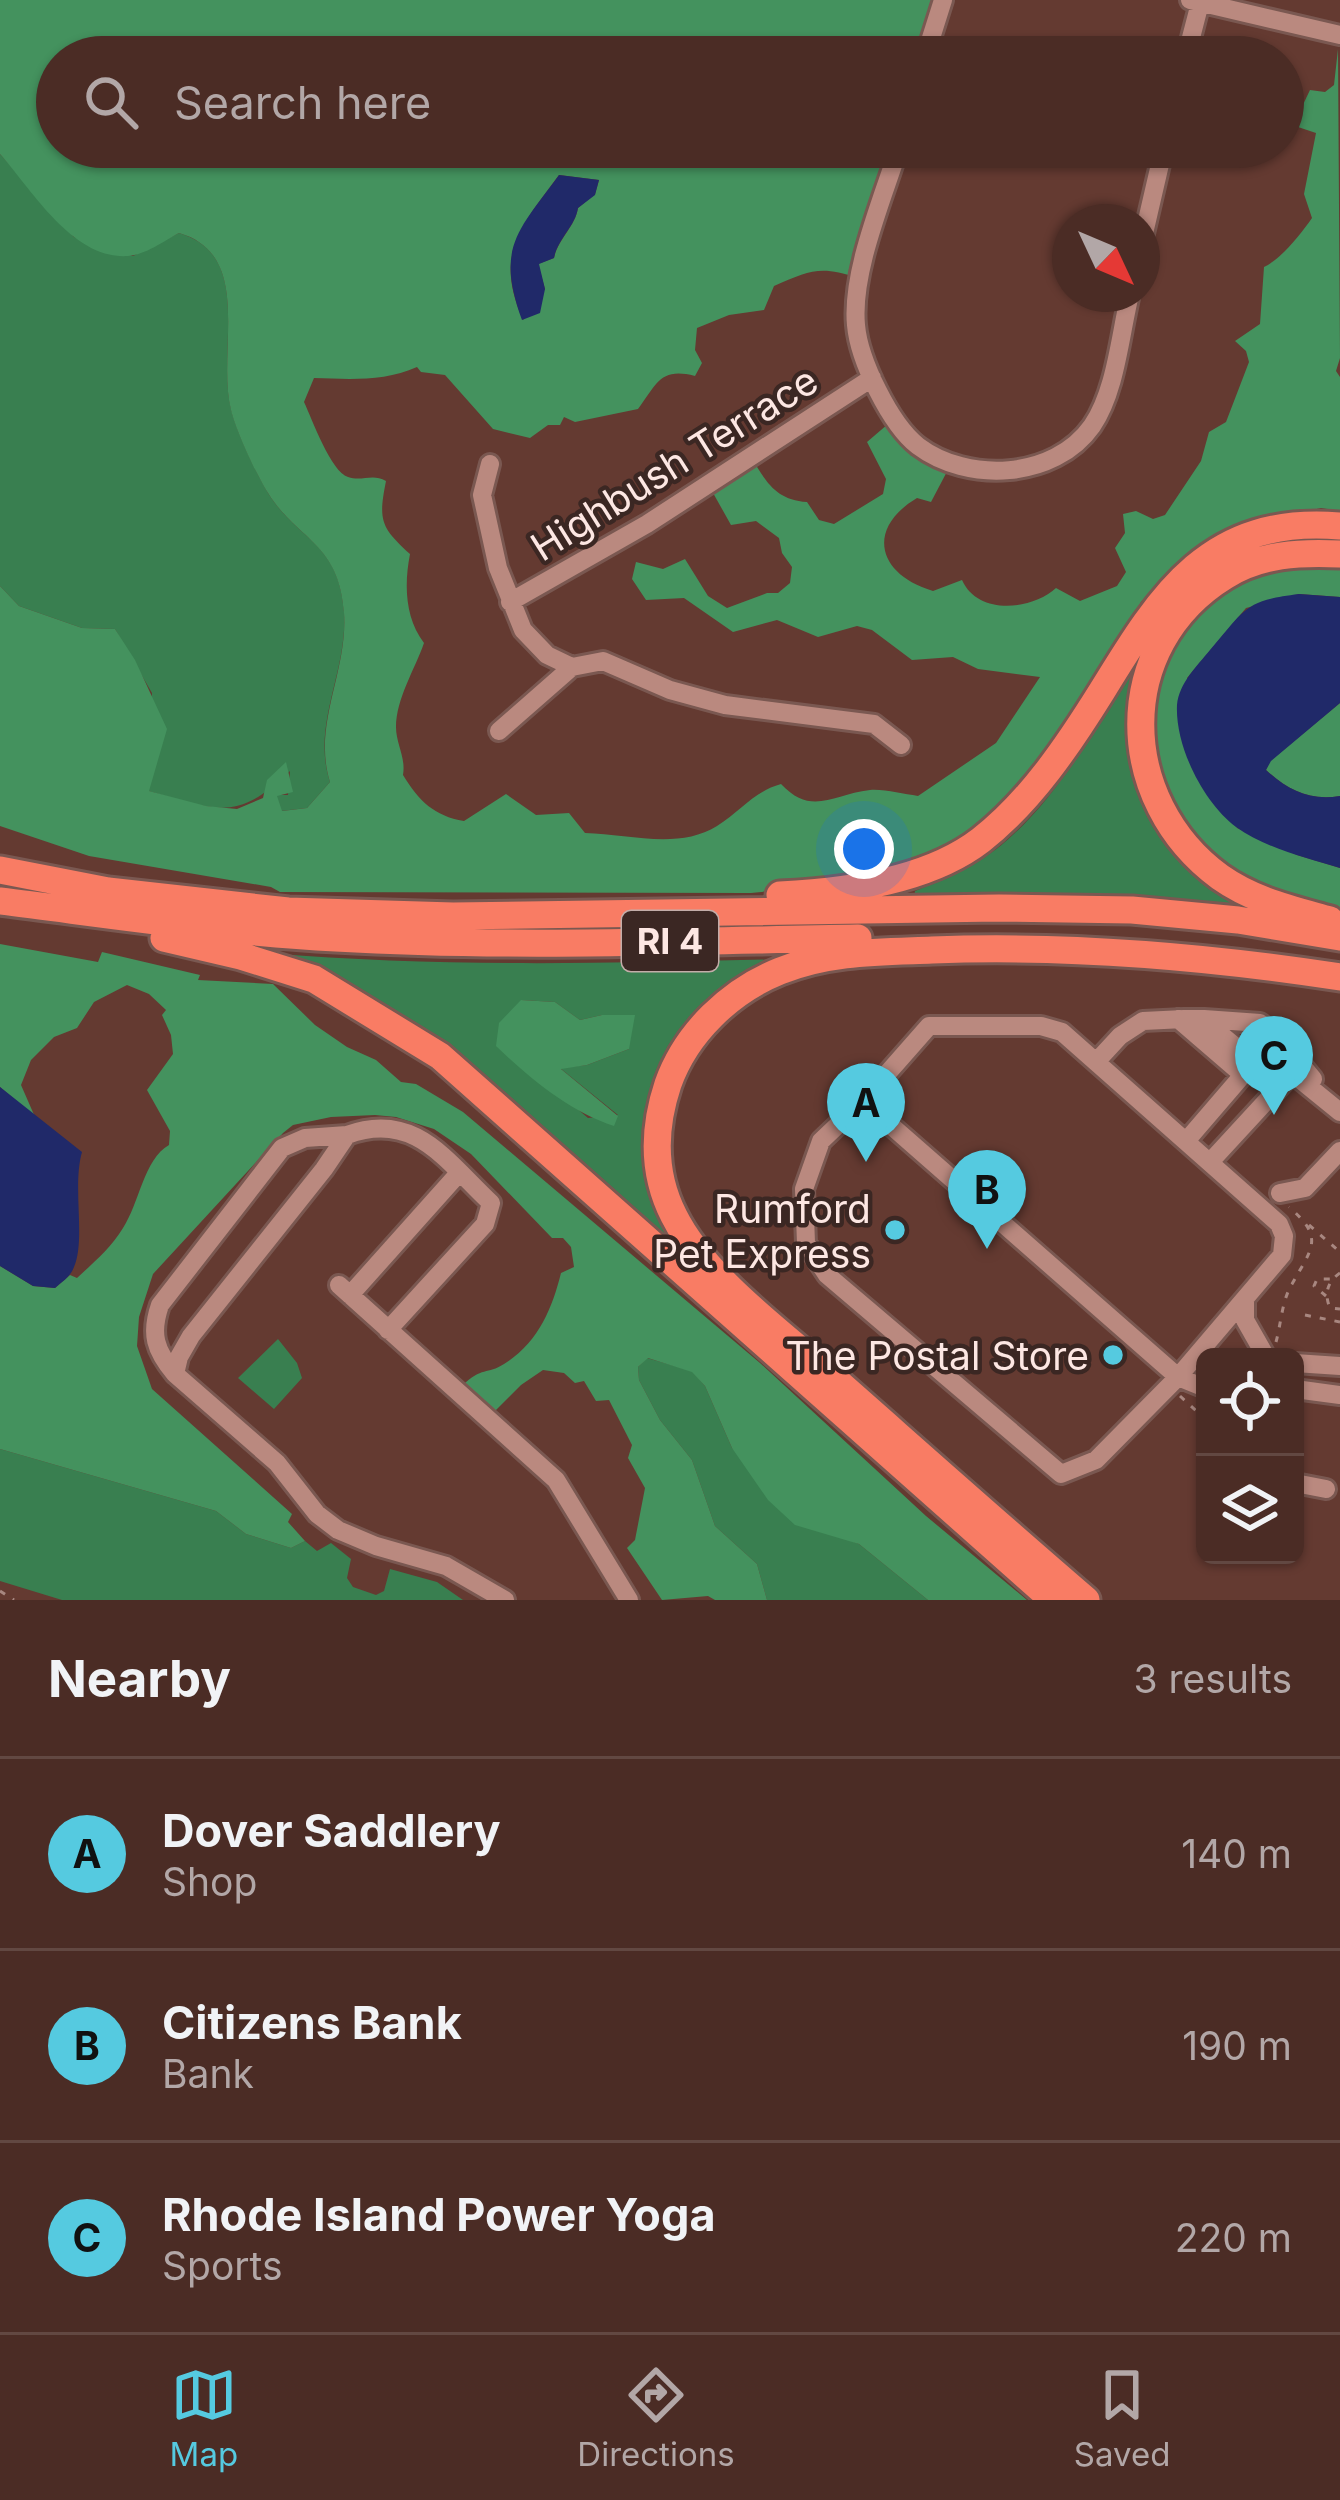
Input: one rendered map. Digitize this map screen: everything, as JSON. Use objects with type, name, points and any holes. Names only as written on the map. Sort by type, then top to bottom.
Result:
[{"type":"highway","points":[[553,912],[849,887],[904,875],[961,853],[1025,798],[1077,729],[1141,626],[1189,570],[1225,545],[1263,531],[1299,525],[1340,526]]},
{"type":"highway","points":[[1340,554],[1298,552],[1263,560],[1226,575],[1189,604],[1157,651],[1143,686],[1139,720],[1157,806],[1201,861],[1259,901],[1340,923]]},
{"type":"highway","name":"RI 4","points":[[0,870],[108,891],[288,911],[453,916],[1132,910],[1238,920],[1340,937]]},
{"type":"highway","points":[[0,905],[241,956],[314,979],[398,1028],[454,1068],[1053,1600]]},
{"type":"highway","name":"RI 4","points":[[0,905],[338,938],[539,943],[1048,936],[1184,941],[1340,962]]},
{"type":"highway","points":[[1086,1600],[742,1298],[688,1238],[661,1184],[656,1150],[671,1076],[694,1035],[749,987],[800,964],[847,954],[988,948],[1123,950],[1340,976]]},
{"type":"street","points":[[932,36],[943,0]]},
{"type":"street","points":[[1189,36],[1195,1],[1340,35]]},
{"type":"street","points":[[892,168],[860,277],[859,340],[872,378],[907,435],[942,460],[1000,471],[1046,461],[1079,441],[1097,417],[1125,312]]},
{"type":"street","points":[[1151,204],[1159,168]]},
{"type":"street","name":"Highbush Terrace","points":[[510,602],[647,524],[872,378]]},
{"type":"street","points":[[490,464],[482,495],[510,602],[523,630],[547,655],[572,667]]},
{"type":"street","points":[[499,731],[572,667],[603,661],[670,690],[725,705],[874,724],[901,745]]},
{"type":"street","points":[[1178,1019],[1243,1076]]},
{"type":"street","points":[[1186,1140],[1254,1062],[1202,1019]]},
{"type":"street","points":[[1096,1062],[1120,1036],[1143,1021],[1260,1023],[1340,1101]]},
{"type":"street","points":[[929,1025],[1041,1026],[1062,1032],[1096,1062],[1264,1209],[1284,1237],[1282,1256],[1186,1374],[1096,1460],[1061,1474],[827,1275],[806,1244],[804,1189],[820,1141],[863,1101],[929,1025]]},
{"type":"street","points":[[1211,1161],[1292,1073],[1340,1112]]},
{"type":"street","points":[[863,1101],[1186,1374]]},
{"type":"street","points":[[388,1330],[485,1224],[491,1203],[425,1141],[387,1125],[347,1135],[305,1138],[282,1148],[160,1305],[152,1328],[155,1344],[175,1374],[278,1462],[317,1514],[338,1530],[376,1546],[446,1566],[505,1600]]},
{"type":"street","points":[[175,1374],[178,1357],[191,1336],[347,1135]]},
{"type":"street","points":[[1264,1209],[1305,1188],[1340,1150]]},
{"type":"street","points":[[459,1173],[345,1290],[556,1480],[629,1600]]},
{"type":"street","points":[[1284,1199],[1294,1178]]},
{"type":"street","points":[[1245,1301],[1245,1320],[1256,1344],[1264,1348]]},
{"type":"street","points":[[1304,1364],[1336,1363]]},
{"type":"street","points":[[1304,1390],[1340,1395]]},
{"type":"street","points":[[1304,1485],[1326,1489]]},
{"type":"path","points":[[1284,1199],[1340,1252]]},
{"type":"path","points":[[1272,1348],[1289,1291],[1311,1250],[1308,1223]]},
{"type":"path","points":[[1324,1319],[1329,1306],[1326,1296],[1340,1274]]},
{"type":"path","points":[[1326,1296],[1316,1291],[1315,1282],[1323,1277],[1332,1280]]},
{"type":"path","points":[[1329,1306],[1340,1309]]},
{"type":"path","points":[[1305,1315],[1340,1322]]},
{"type":"path","points":[[0,1591],[14,1600]]},
{"type":"green space","points":[[0,0],[945,0],[934,36],[36,36],[36,168],[893,168],[858,278],[824,271],[806,273],[774,286],[764,310],[729,315],[697,328],[695,350],[702,363],[695,376],[667,376],[638,409],[575,422],[564,417],[560,425],[548,425],[530,438],[493,429],[445,375],[421,372],[417,367],[379,377],[314,378],[304,402],[329,456],[348,477],[386,481],[384,522],[410,554],[408,601],[424,643],[402,695],[396,733],[403,775],[428,806],[453,819],[464,821],[506,794],[536,815],[569,813],[585,833],[686,837],[717,826],[781,784],[792,794],[813,801],[870,790],[918,796],[996,743],[1040,677],[978,669],[953,657],[912,660],[872,630],[857,626],[818,637],[777,620],[733,632],[684,598],[646,600],[632,579],[636,562],[663,569],[685,559],[708,596],[727,608],[778,593],[790,583],[792,567],[779,538],[756,521],[731,525],[708,484],[751,457],[780,493],[807,502],[819,520],[834,524],[883,494],[886,479],[867,442],[895,418],[951,464],[931,502],[917,498],[890,523],[885,550],[900,574],[933,591],[962,580],[980,600],[1006,606],[1033,601],[1056,588],[1080,601],[1117,586],[1126,572],[1115,548],[1125,533],[1123,514],[1136,511],[1153,519],[1165,515],[1201,461],[1209,432],[1226,422],[1249,362],[1246,351],[1235,341],[1260,324],[1264,267],[1284,252],[1312,218],[1304,194],[1316,133],[1304,129],[1304,103],[1310,90],[1325,92],[1334,85],[1338,49],[1340,511],[1321,508],[1235,527],[1185,556],[1141,602],[1107,666],[999,817],[940,854],[878,880],[751,893],[280,892],[89,856],[0,826],[0,586],[19,606],[82,628],[115,629],[167,729],[149,791],[237,809],[263,798],[267,780],[286,762],[293,792],[277,796],[282,811],[307,808],[330,782],[325,739],[344,613],[341,589],[326,556],[268,493],[237,429],[228,386],[228,308],[217,262],[202,245],[179,233],[134,255],[108,254],[72,235],[0,154]],"holes":[[[559,175],[599,180],[595,194],[578,208],[554,258],[538,264],[545,289],[523,320],[511,277],[511,259],[523,227]]]},
{"type":"green space","points":[[0,154],[74,237],[133,256],[179,233],[202,244],[217,261],[228,307],[228,385],[237,429],[268,493],[326,556],[341,589],[344,634],[325,739],[330,782],[307,808],[281,811],[275,799],[288,795],[290,771],[254,799],[224,808],[148,791],[152,693],[115,629],[82,628],[19,606],[0,586]]},
{"type":"green space","points":[[1291,562],[1340,566],[1340,597],[1299,594],[1246,608],[1187,678],[1237,828],[1340,868],[1340,912],[1260,887],[1208,853],[1170,801],[1154,741],[1162,677],[1191,618],[1224,591]]},
{"type":"green space","points":[[1148,641],[1252,902],[1250,912],[914,899],[915,891],[985,857],[1028,820],[1084,746]]},
{"type":"green space","points":[[1340,703],[1340,796],[1300,792],[1266,770],[1270,761]]},
{"type":"green space","points":[[0,944],[98,962],[102,952],[200,975],[198,980],[273,984],[315,1025],[347,1047],[376,1060],[401,1082],[416,1084],[463,1112],[760,1363],[926,1516],[1027,1600],[928,1600],[859,1544],[795,1525],[768,1500],[732,1448],[705,1386],[692,1372],[648,1358],[638,1367],[639,1380],[660,1420],[692,1460],[715,1526],[757,1564],[767,1600],[708,1596],[662,1600],[627,1548],[635,1540],[645,1488],[628,1458],[632,1445],[609,1400],[596,1401],[584,1381],[575,1383],[564,1373],[543,1370],[490,1416],[462,1386],[516,1356],[535,1335],[561,1273],[574,1267],[571,1247],[563,1238],[552,1238],[471,1154],[434,1129],[396,1117],[331,1117],[293,1125],[153,1274],[139,1317],[137,1346],[152,1389],[292,1514],[288,1522],[305,1541],[291,1548],[246,1534],[216,1511],[0,1449],[0,1266],[33,1286],[55,1288],[70,1275],[77,1278],[113,1242],[154,1160],[169,1145],[170,1131],[147,1090],[173,1054],[162,1015],[166,1010],[149,994],[127,985],[94,1002],[77,1028],[54,1037],[31,1060],[21,1085],[35,1117],[0,1087]]},
{"type":"green space","points":[[269,953],[464,963],[791,959],[728,995],[652,1131],[704,1276],[457,1061]],"holes":[[[521,1000],[555,1002],[580,1020],[602,1015],[629,1049],[587,1065],[560,1068],[618,1115],[588,1118],[568,1101]]]},
{"type":"green space","points":[[521,1000],[555,1002],[580,1020],[635,1015],[629,1049],[561,1069],[618,1116],[614,1126],[551,1093],[496,1046],[499,1023]]},
{"type":"green space","points":[[278,1339],[297,1363],[302,1378],[274,1409],[238,1378]]},
{"type":"green space","points":[[647,1358],[692,1371],[705,1386],[732,1448],[839,1536],[859,1544],[928,1600],[767,1600],[757,1564],[715,1526],[692,1460],[660,1420],[639,1380],[638,1367]]},
{"type":"green space","points":[[0,1449],[216,1511],[246,1534],[291,1548],[305,1541],[317,1551],[331,1543],[351,1559],[347,1578],[353,1587],[376,1595],[384,1591],[390,1569],[437,1582],[463,1600],[62,1600],[0,1581]]},
{"type":"shaded area","points":[[559,175],[599,180],[595,195],[578,208],[554,258],[539,264],[545,289],[540,313],[522,320],[511,275],[515,242]]},
{"type":"shaded area","points":[[1299,594],[1340,597],[1340,703],[1266,770],[1300,792],[1340,796],[1340,868],[1260,841],[1224,817],[1194,773],[1178,721],[1178,697],[1185,682],[1239,616],[1256,604]]},
{"type":"shaded area","points":[[0,1087],[82,1152],[77,1255],[71,1273],[55,1288],[33,1286],[0,1266]]},
{"type":"place","name":"Rhode Island Power Yoga","points":[[1274,1115]]},
{"type":"place","name":"Dover Saddlery","points":[[866,1162]]},
{"type":"place","name":"Rumford Pet Express","points":[[895,1230]]},
{"type":"place","name":"Citizens Bank","points":[[987,1249]]},
{"type":"place","name":"The Postal Store","points":[[1113,1355]]}]
